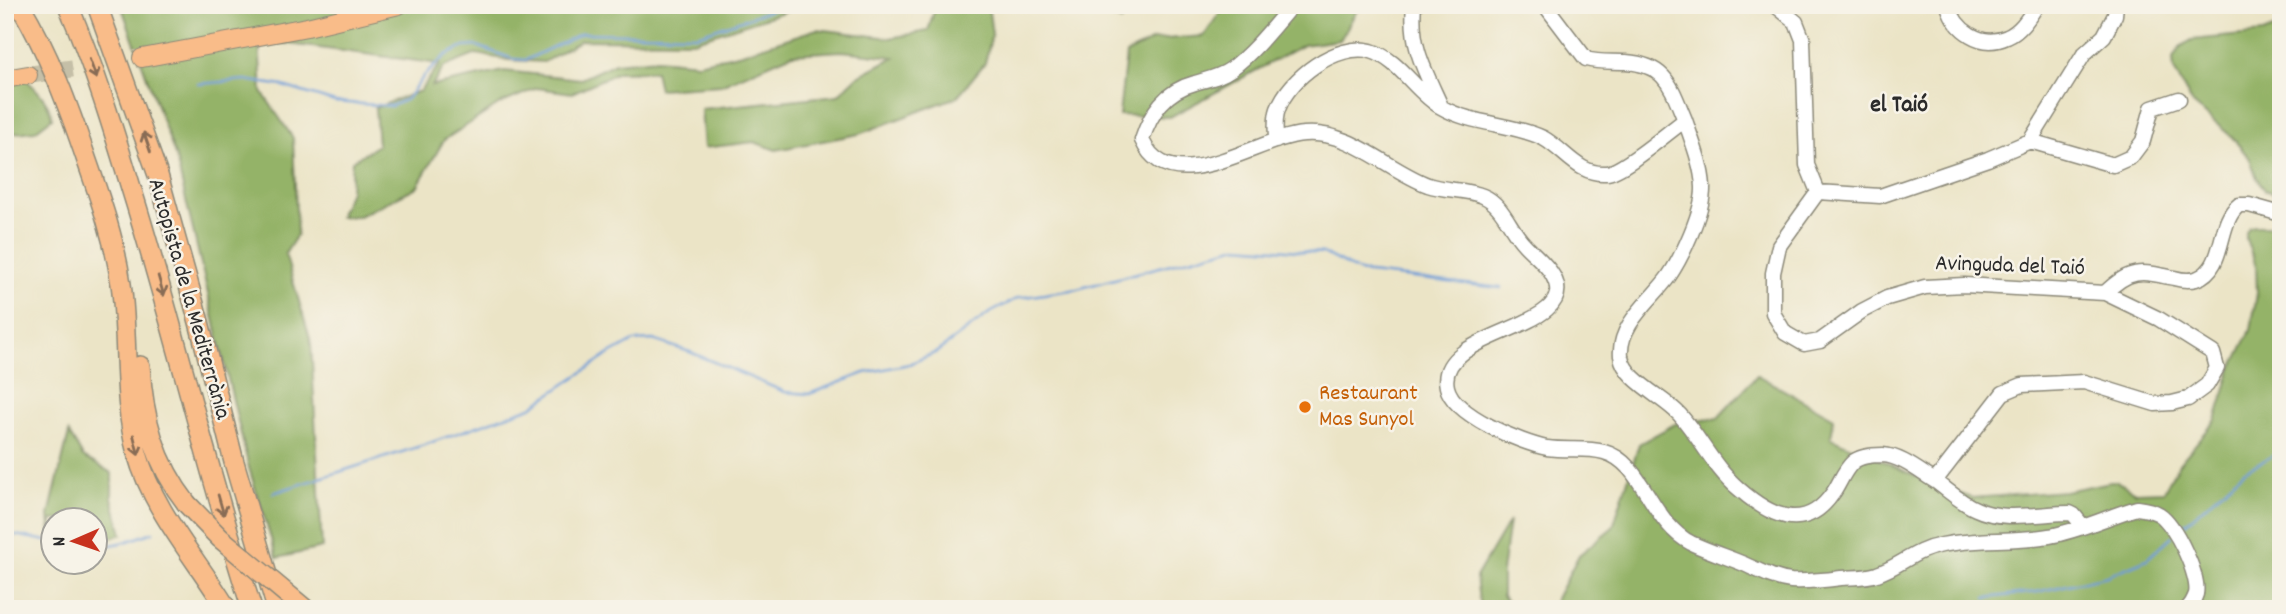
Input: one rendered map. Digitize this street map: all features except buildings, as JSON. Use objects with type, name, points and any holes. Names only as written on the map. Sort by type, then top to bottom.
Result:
[{"type":"highway","points":[[20,5],[58,86],[82,146],[110,230],[125,312],[131,419],[144,473],[170,522],[227,609]]},
{"type":"highway","points":[[31,5],[80,111],[116,212],[131,276],[141,385],[149,431],[165,472],[187,504],[220,538],[305,609]]},
{"type":"highway","name":"Autopista de la Mediterrània","points":[[68,5],[114,129],[252,609]]},
{"type":"highway","name":"Autopista de la Mediterrània","points":[[97,5],[158,175],[234,462],[277,609]]},
{"type":"main road","points":[[142,58],[295,30],[399,5]]},
{"type":"main road","points":[[5,79],[28,75]]},
{"type":"street","points":[[1292,5],[1245,57],[1228,71],[1213,79],[1174,90],[1148,121],[1142,140],[1152,158],[1175,167],[1201,166],[1301,134],[1322,134],[1344,139],[1426,184],[1488,197],[1497,205],[1521,242],[1552,274],[1557,291],[1554,301],[1542,314],[1471,346],[1454,361],[1446,379],[1451,397],[1473,418],[1538,446],[1605,452],[1625,463],[1661,519],[1689,541],[1772,577],[1790,581],[1868,576],[1938,545],[2049,536],[2137,508],[2161,515],[2181,544],[2196,585],[2196,595],[2187,609]]},
{"type":"street","points":[[1414,5],[1414,41],[1441,107]]},
{"type":"street","points":[[1545,5],[1586,59],[1642,65],[1668,80],[1685,120],[1703,187],[1701,199],[1689,236],[1674,267],[1628,328],[1621,356],[1630,375],[1673,408],[1692,428],[1713,463],[1740,490],[1770,510],[1788,518],[1811,516],[1823,505],[1854,461],[1885,455],[1899,459],[1970,506],[1987,513],[2033,516],[2070,513],[2082,526]]},
{"type":"street","points":[[1775,5],[1796,22],[1804,40],[1807,165],[1818,192],[1880,195],[1989,159],[2031,141],[2084,54],[2104,36],[2115,15],[2116,5]]},
{"type":"street","points":[[1948,5],[1956,24],[1967,33],[1980,39],[1995,40],[2008,37],[2020,29],[2037,5]]},
{"type":"street","points":[[1276,141],[1275,120],[1283,97],[1292,87],[1321,61],[1359,49],[1382,56],[1441,107],[1469,118],[1540,137],[1591,173],[1617,171],[1685,120]]},
{"type":"street","points":[[2031,141],[2113,164],[2132,157],[2143,141],[2152,108],[2179,99]]},
{"type":"street","name":"Avinguda del Taió","points":[[1818,192],[1779,246],[1773,273],[1773,313],[1786,333],[1804,344],[1819,341],[1862,311],[1887,298],[1925,287],[1964,285],[2105,293],[2160,319],[2213,353],[2217,360],[2217,368],[2207,385],[2188,399],[2172,403],[2155,404],[2084,382],[2022,385],[2003,393],[1935,481]]},
{"type":"street","points":[[2105,293],[2119,279],[2130,274],[2142,272],[2183,280],[2196,279],[2207,273],[2216,259],[2228,216],[2239,205],[2281,214]]},
{"type":"green space","points":[[121,5],[805,5],[693,41],[581,40],[544,62],[508,60],[477,54],[444,67],[432,86],[504,71],[581,79],[615,63],[657,59],[698,63],[742,53],[817,29],[890,38],[928,31],[936,5],[988,5],[992,34],[985,63],[957,97],[859,134],[776,150],[754,142],[704,148],[701,109],[838,95],[858,76],[894,57],[842,51],[792,54],[721,85],[659,89],[655,71],[618,72],[572,93],[537,88],[500,104],[444,140],[417,187],[359,216],[339,217],[350,191],[352,161],[378,145],[375,108],[420,91],[440,64],[259,40],[262,92],[293,138],[297,235],[285,254],[311,342],[322,548],[277,558],[249,468],[176,158]]},
{"type":"green space","points":[[1086,5],[1133,5],[1121,21]]},
{"type":"green space","points":[[1225,5],[1360,5],[1340,40],[1303,45],[1170,117],[1119,115],[1126,54],[1153,40],[1204,36]]},
{"type":"green space","points":[[2281,26],[2281,196],[2265,190],[2250,159],[2232,137],[2193,104],[2174,70],[2173,58],[2180,47],[2192,40],[2263,33]]},
{"type":"green space","points":[[5,61],[33,86],[50,110],[52,118],[35,131],[5,134]]},
{"type":"green space","points":[[2250,227],[2281,230],[2281,609],[1537,609],[1552,606],[1579,555],[1613,527],[1639,444],[1675,424],[1718,418],[1757,375],[1834,418],[1831,438],[1936,485],[1972,498],[2065,491],[2116,481],[2136,492],[2164,491],[2178,465],[2216,420],[2232,368],[2251,330],[2257,293],[2256,266],[2246,232]]},
{"type":"green space","points":[[69,433],[83,457],[112,473],[112,498],[122,534],[108,539],[108,505],[51,505]]},
{"type":"green space","points":[[1509,521],[1502,572],[1502,596],[1514,609],[1480,609],[1476,577]]},
{"type":"waterway","points":[[198,84],[245,80],[283,86],[335,102],[391,106],[407,99],[424,76],[446,55],[464,47],[477,46],[513,59],[526,60],[582,33],[697,35],[786,5]]},
{"type":"waterway","points":[[273,493],[424,445],[531,407],[608,355],[634,341],[653,340],[690,352],[785,392],[809,394],[865,373],[909,364],[937,352],[988,314],[1018,298],[1077,289],[1238,246],[1323,253],[1360,272],[1501,288]]},
{"type":"waterway","points":[[2182,527],[2245,470],[2281,452]]},
{"type":"waterway","points":[[108,545],[153,532]]},
{"type":"waterway","points":[[5,533],[38,539]]},
{"type":"waterway","points":[[1986,598],[2037,592],[2107,576],[2147,559],[2172,536]]},
{"type":"tunnel","points":[[28,75],[142,58]]},
{"type":"place","name":"Restaurant Mas Sunyol","points":[[1305,407]]},
{"type":"district","name":"el Taió","points":[[1899,106]]}]
